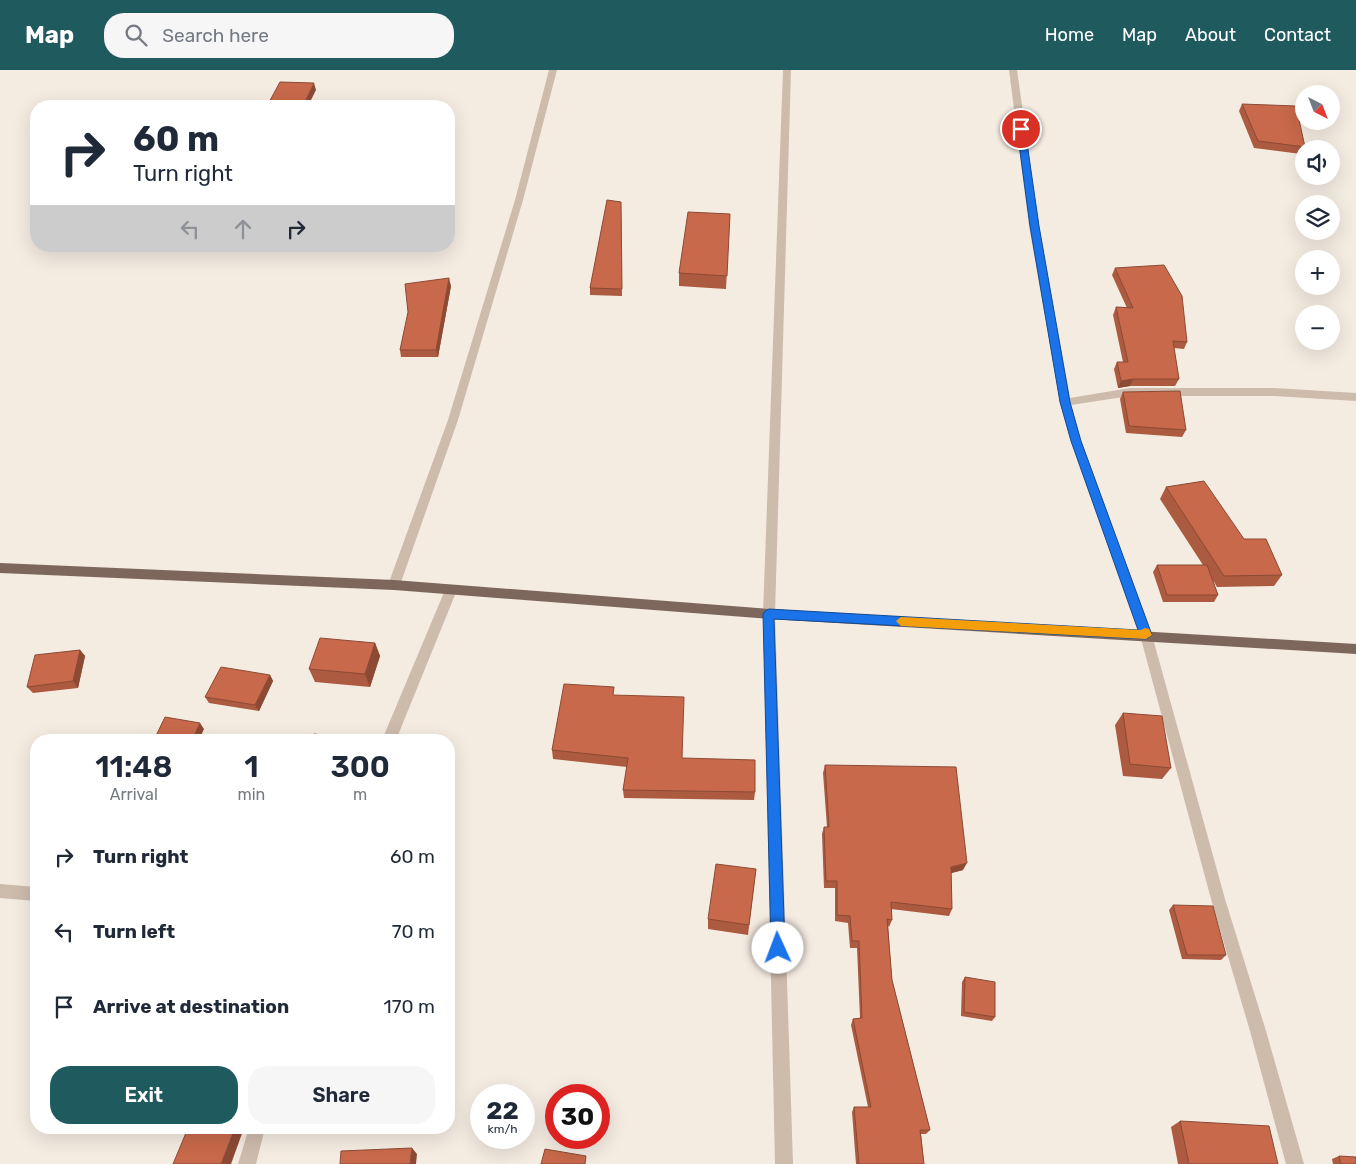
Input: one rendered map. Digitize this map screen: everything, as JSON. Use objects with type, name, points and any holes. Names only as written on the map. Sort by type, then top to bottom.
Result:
[{"type":"main road","points":[[0,568],[394,585],[769,614],[1146,635],[1356,650]]},
{"type":"street","points":[[394,585],[453,420],[519,200],[553,70]]},
{"type":"street","points":[[784,1164],[769,614],[787,70]]},
{"type":"street","points":[[1013,70],[1034,226],[1065,402],[1076,441],[1146,635],[1218,899],[1258,1031],[1294,1164]]},
{"type":"street","points":[[1065,402],[1130,392],[1274,392],[1356,398]]},
{"type":"street","points":[[391,734],[451,590]]},
{"type":"street","points":[[0,891],[30,894]]},
{"type":"street","points":[[247,1164],[255,1134]]},
{"type":"building","points":[[280,82],[314,83],[306,100],[270,100]]},
{"type":"building","points":[[1242,104],[1295,106],[1295,130],[1301,130],[1303,140],[1295,140],[1295,146],[1258,141]]},
{"type":"building","points":[[607,200],[621,202],[622,289],[590,288]]},
{"type":"building","points":[[688,212],[730,214],[727,276],[679,273]]},
{"type":"building","points":[[1164,265],[1182,296],[1187,342],[1173,341],[1179,379],[1133,379],[1121,381],[1117,362],[1128,362],[1116,307],[1133,308],[1115,268]]},
{"type":"building","points":[[449,278],[436,350],[400,350],[408,312],[405,284]]},
{"type":"building","points":[[1180,391],[1186,430],[1129,426],[1123,392]]},
{"type":"building","points":[[1204,481],[1244,539],[1266,539],[1282,575],[1224,576],[1166,487]]},
{"type":"building","points":[[1157,565],[1207,565],[1218,595],[1167,595]]},
{"type":"building","points":[[320,638],[375,643],[365,674],[309,669]]},
{"type":"building","points":[[80,650],[73,681],[27,687],[35,655]]},
{"type":"building","points":[[221,667],[270,675],[255,705],[205,697]]},
{"type":"building","points":[[564,684],[614,687],[613,695],[684,697],[682,758],[755,760],[755,792],[623,790],[628,758],[552,750]]},
{"type":"building","points":[[1123,713],[1162,716],[1171,768],[1130,764]]},
{"type":"building","points":[[165,717],[200,723],[195,734],[157,734]]},
{"type":"building","points":[[825,765],[956,767],[967,863],[951,867],[952,909],[891,902],[892,920],[887,919],[892,980],[930,1130],[920,1130],[924,1164],[859,1164],[854,1107],[871,1107],[853,1019],[862,1018],[859,941],[852,941],[850,916],[837,915],[837,881],[826,881],[824,827],[829,827]]},
{"type":"building","points":[[716,864],[756,869],[749,925],[708,919]]},
{"type":"building","points":[[1173,905],[1213,906],[1226,955],[1187,955]]},
{"type":"building","points":[[965,977],[995,982],[995,1017],[964,1012]]},
{"type":"building","points":[[1180,1121],[1269,1126],[1278,1164],[1189,1164]]},
{"type":"building","points":[[186,1134],[233,1134],[221,1164],[173,1164]]},
{"type":"building","points":[[412,1148],[410,1164],[340,1164],[341,1151]]},
{"type":"building","points":[[545,1149],[586,1156],[585,1164],[541,1164]]},
{"type":"building","points":[[1339,1156],[1356,1157],[1356,1164],[1341,1164]]},
{"type":"slow traffic","points":[[901,621],[1146,635],[1145,633]]},
{"type":"route","points":[[778,948],[769,614],[1146,635],[1076,441],[1065,402],[1034,226],[1021,129]]}]
